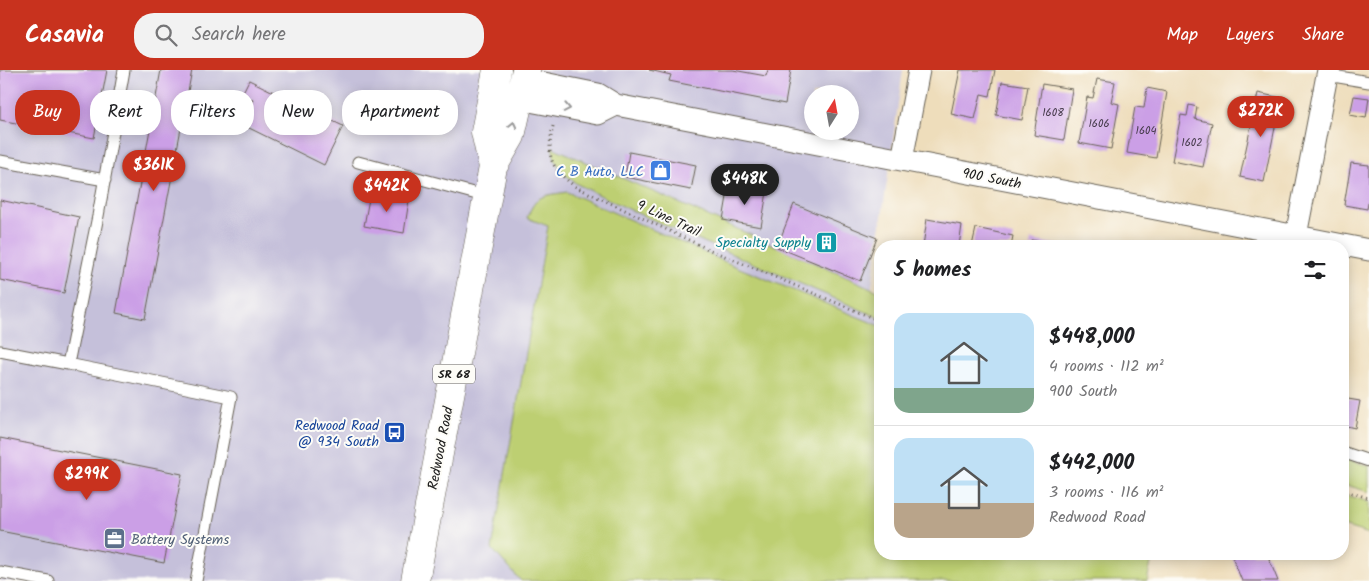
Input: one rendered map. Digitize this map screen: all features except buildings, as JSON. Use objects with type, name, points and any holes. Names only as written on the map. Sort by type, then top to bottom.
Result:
[{"type":"main road","name":"Redwood Road","points":[[493,167],[485,132],[497,70]]},
{"type":"main road","name":"Redwood Road","points":[[415,581],[493,167],[511,136],[523,83]]},
{"type":"street","points":[[902,160],[919,70]]},
{"type":"street","points":[[1295,240],[1328,72]]},
{"type":"street","name":"900 South","points":[[523,83],[598,114],[616,105],[902,160],[1290,240]]},
{"type":"street","name":"900 South","points":[[1349,248],[1369,250]]},
{"type":"lane","points":[[68,364],[124,70]]},
{"type":"lane","points":[[1328,72],[1369,82]]},
{"type":"lane","points":[[0,161],[104,180]]},
{"type":"lane","points":[[358,162],[488,197]]},
{"type":"lane","points":[[0,352],[68,364],[231,398],[196,581]]},
{"type":"lane","points":[[1349,454],[1369,461]]},
{"type":"lane","points":[[0,572],[48,581]]},
{"type":"path","name":"9 Line Trail","points":[[554,121],[550,141],[550,157],[559,172],[576,187],[708,249],[874,318]]},
{"type":"path","points":[[1349,492],[1369,498]]},
{"type":"shaded area","points":[[0,70],[903,70],[879,240],[874,240],[874,272],[868,314],[874,316],[874,560],[928,560],[1094,581],[0,581]]},
{"type":"green space","points":[[552,147],[874,289],[874,315],[639,214],[577,184],[563,173],[555,160]]},
{"type":"green space","points":[[567,192],[737,267],[874,324],[874,560],[1152,560],[1147,581],[521,581],[492,549],[548,226],[527,218],[537,200],[552,194]]},
{"type":"green space","points":[[1349,460],[1369,466],[1369,492],[1349,486]]},
{"type":"green space","points":[[1349,496],[1369,502],[1369,534],[1349,528]]},
{"type":"place","name":"C B Auto, LLC","points":[[660,171]]},
{"type":"place","name":"Specialty Supply","points":[[827,242]]},
{"type":"place","name":"Redwood Road @ 934 South","points":[[395,433]]},
{"type":"place","name":"Battery Systems","points":[[115,539]]}]
